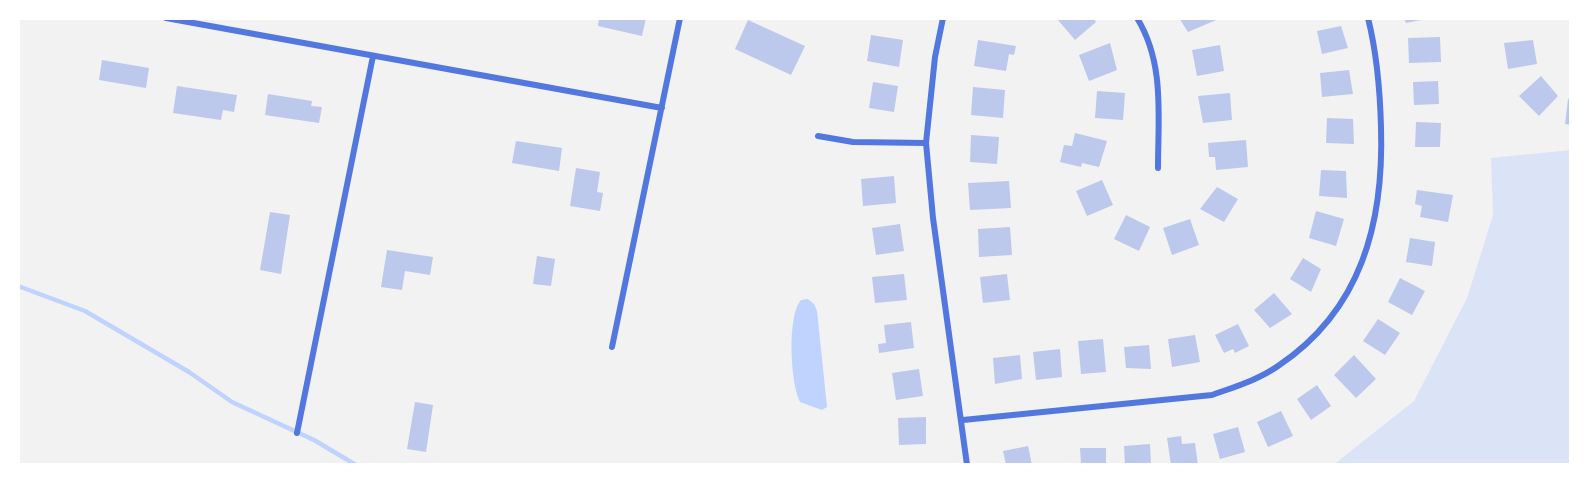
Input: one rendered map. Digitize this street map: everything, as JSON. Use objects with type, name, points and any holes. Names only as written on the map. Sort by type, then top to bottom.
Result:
[{"type":"street","points":[[166,18],[662,108]]},
{"type":"street","points":[[612,347],[680,18]]},
{"type":"street","points":[[943,18],[935,57],[926,144],[933,218],[963,420],[967,465]]},
{"type":"street","points":[[1137,18],[1149,42],[1159,85],[1158,168]]},
{"type":"street","points":[[963,420],[1212,395],[1277,367],[1303,347],[1345,298],[1359,273],[1378,206],[1382,157],[1380,79],[1368,18]]},
{"type":"street","points":[[297,433],[374,56]]},
{"type":"street","points":[[818,136],[853,142],[926,144]]},
{"type":"shaded area","points":[[1571,150],[1571,465],[1333,465],[1414,401],[1467,298],[1493,215],[1491,158]]},
{"type":"water","points":[[808,299],[817,311],[827,407],[822,410],[800,402],[792,365],[794,320],[801,300]]},
{"type":"building","points":[[599,18],[646,18],[642,36],[598,26]]},
{"type":"building","points":[[1061,18],[1093,18],[1096,22],[1075,40],[1058,20]]},
{"type":"building","points":[[1179,18],[1221,18],[1188,32]]},
{"type":"building","points":[[1404,18],[1426,18],[1426,19],[1406,23]]},
{"type":"building","points":[[748,20],[805,46],[791,75],[735,49]]},
{"type":"building","points":[[1341,26],[1348,48],[1322,54],[1317,31]]},
{"type":"building","points":[[871,35],[903,40],[899,67],[867,61]]},
{"type":"building","points":[[1440,37],[1441,62],[1409,63],[1408,38]]},
{"type":"building","points":[[978,40],[1016,46],[1014,55],[1009,54],[1006,71],[974,66]]},
{"type":"building","points":[[1533,40],[1537,64],[1508,69],[1504,43]]},
{"type":"building","points":[[1110,43],[1117,70],[1089,81],[1079,55]]},
{"type":"building","points":[[1220,45],[1224,71],[1197,76],[1192,50]]},
{"type":"building","points":[[102,60],[149,68],[146,88],[99,80]]},
{"type":"building","points":[[1349,70],[1353,94],[1322,97],[1320,73]]},
{"type":"building","points":[[1541,76],[1558,96],[1539,116],[1519,96]]},
{"type":"building","points":[[1438,81],[1439,104],[1414,105],[1413,82]]},
{"type":"building","points":[[873,82],[898,86],[894,112],[869,108]]},
{"type":"building","points":[[177,86],[237,95],[234,112],[223,110],[221,120],[173,113]]},
{"type":"building","points":[[973,87],[1005,90],[1003,118],[971,115]]},
{"type":"building","points":[[1097,91],[1125,93],[1123,120],[1095,118]]},
{"type":"building","points":[[1230,93],[1232,120],[1203,123],[1198,96]]},
{"type":"building","points":[[268,94],[312,101],[311,106],[322,107],[319,123],[265,115]]},
{"type":"building","points":[[1568,99],[1571,99],[1571,125],[1565,124]]},
{"type":"building","points":[[1327,118],[1353,119],[1354,144],[1326,143]]},
{"type":"building","points":[[1416,122],[1441,123],[1440,147],[1415,147]]},
{"type":"building","points":[[1075,133],[1107,141],[1099,167],[1082,163],[1081,167],[1060,162],[1064,145],[1072,146]]},
{"type":"building","points":[[971,135],[999,137],[997,164],[970,162]]},
{"type":"building","points":[[1246,140],[1248,167],[1216,170],[1215,157],[1209,157],[1208,143]]},
{"type":"building","points":[[516,141],[562,148],[559,171],[512,163]]},
{"type":"building","points":[[576,168],[600,172],[597,192],[603,193],[600,211],[570,206]]},
{"type":"building","points":[[1321,170],[1346,171],[1347,198],[1319,196]]},
{"type":"building","points":[[894,176],[896,203],[863,206],[861,179]]},
{"type":"building","points":[[1102,180],[1113,205],[1087,216],[1076,191]]},
{"type":"building","points":[[1009,181],[1011,208],[970,210],[968,183]]},
{"type":"building","points":[[1217,187],[1238,199],[1224,222],[1200,209]]},
{"type":"building","points":[[1417,190],[1453,195],[1448,222],[1420,217],[1422,206],[1415,204]]},
{"type":"building","points":[[1316,211],[1344,219],[1336,246],[1309,238]]},
{"type":"building","points":[[270,212],[290,215],[281,274],[260,270]]},
{"type":"building","points":[[1126,215],[1150,227],[1139,251],[1114,239]]},
{"type":"building","points":[[1190,219],[1199,245],[1172,255],[1163,228]]},
{"type":"building","points":[[900,224],[904,251],[876,255],[872,228]]},
{"type":"building","points":[[1010,227],[1012,255],[979,257],[978,229]]},
{"type":"building","points":[[1410,238],[1435,242],[1432,266],[1406,262]]},
{"type":"building","points":[[387,250],[433,257],[430,275],[405,271],[402,290],[381,287]]},
{"type":"building","points":[[537,256],[555,259],[551,286],[533,284]]},
{"type":"building","points":[[1303,258],[1321,269],[1311,292],[1290,279]]},
{"type":"building","points":[[904,274],[907,300],[875,303],[872,277]]},
{"type":"building","points":[[1007,274],[1010,300],[983,303],[980,277]]},
{"type":"building","points":[[1400,278],[1425,291],[1412,315],[1388,302]]},
{"type":"building","points":[[1274,293],[1292,314],[1270,328],[1254,310]]},
{"type":"building","points":[[1378,319],[1400,333],[1385,355],[1363,341]]},
{"type":"building","points":[[911,322],[914,348],[879,353],[878,344],[886,343],[884,325]]},
{"type":"building","points":[[1238,324],[1249,346],[1235,353],[1233,349],[1224,353],[1215,335]]},
{"type":"building","points":[[1195,335],[1200,362],[1172,367],[1168,339]]},
{"type":"building","points":[[1103,339],[1106,372],[1081,374],[1078,341]]},
{"type":"building","points":[[1149,345],[1151,369],[1126,368],[1124,347]]},
{"type":"building","points":[[1060,349],[1062,377],[1036,380],[1033,352]]},
{"type":"building","points":[[1020,355],[1022,379],[995,384],[993,358]]},
{"type":"building","points":[[1354,355],[1376,379],[1356,398],[1334,375]]},
{"type":"building","points":[[919,369],[923,396],[896,400],[892,373]]},
{"type":"building","points":[[1317,385],[1331,406],[1311,420],[1297,399]]},
{"type":"building","points":[[415,402],[433,405],[426,452],[407,449]]},
{"type":"building","points":[[1281,411],[1293,436],[1268,447],[1257,422]]},
{"type":"building","points":[[926,417],[926,444],[899,445],[898,418]]},
{"type":"building","points":[[1238,427],[1245,452],[1220,459],[1213,434]]},
{"type":"building","points":[[1181,436],[1182,444],[1195,443],[1198,465],[1171,465],[1167,438]]},
{"type":"building","points":[[1150,444],[1151,465],[1125,465],[1124,446]]},
{"type":"building","points":[[1028,446],[1032,465],[1006,465],[1003,451]]},
{"type":"building","points":[[1080,448],[1106,448],[1106,465],[1081,465]]},
{"type":"waterway","points":[[18,286],[85,311],[189,372],[232,402],[314,440],[356,465]]}]
